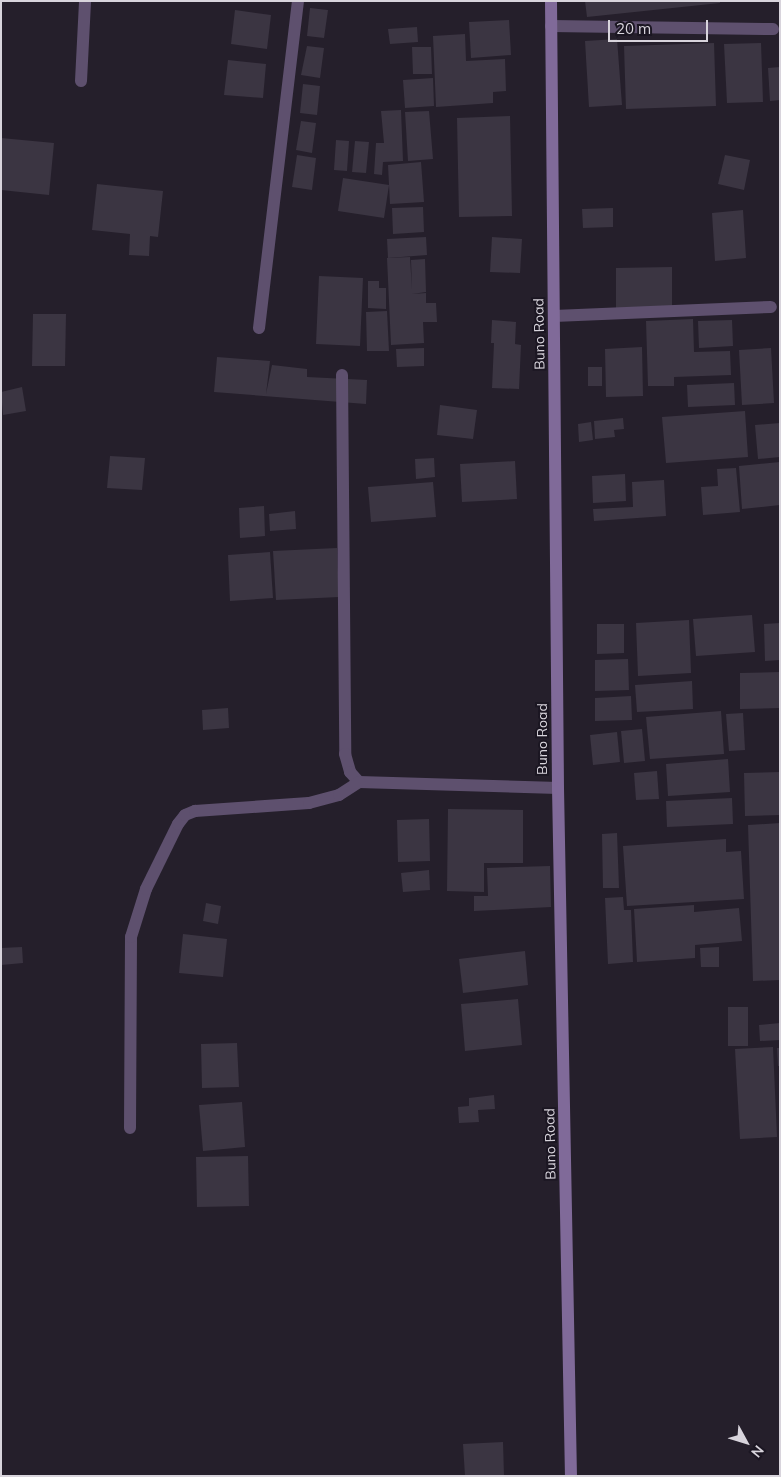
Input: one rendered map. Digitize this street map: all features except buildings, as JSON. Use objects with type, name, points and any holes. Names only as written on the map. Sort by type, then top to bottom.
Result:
[{"type":"street","points":[[81,81],[84,1]]},
{"type":"street","points":[[259,328],[298,1]]},
{"type":"street","name":"Buno Road","points":[[551,1],[558,788],[571,1476]]},
{"type":"street","points":[[551,26],[773,29]]},
{"type":"street","points":[[554,316],[771,308]]},
{"type":"street","points":[[342,375],[345,754],[350,772],[358,782]]},
{"type":"street","points":[[130,1128],[132,937],[146,889],[178,824],[185,815],[195,811],[308,803],[339,795],[358,782],[558,788]]}]
